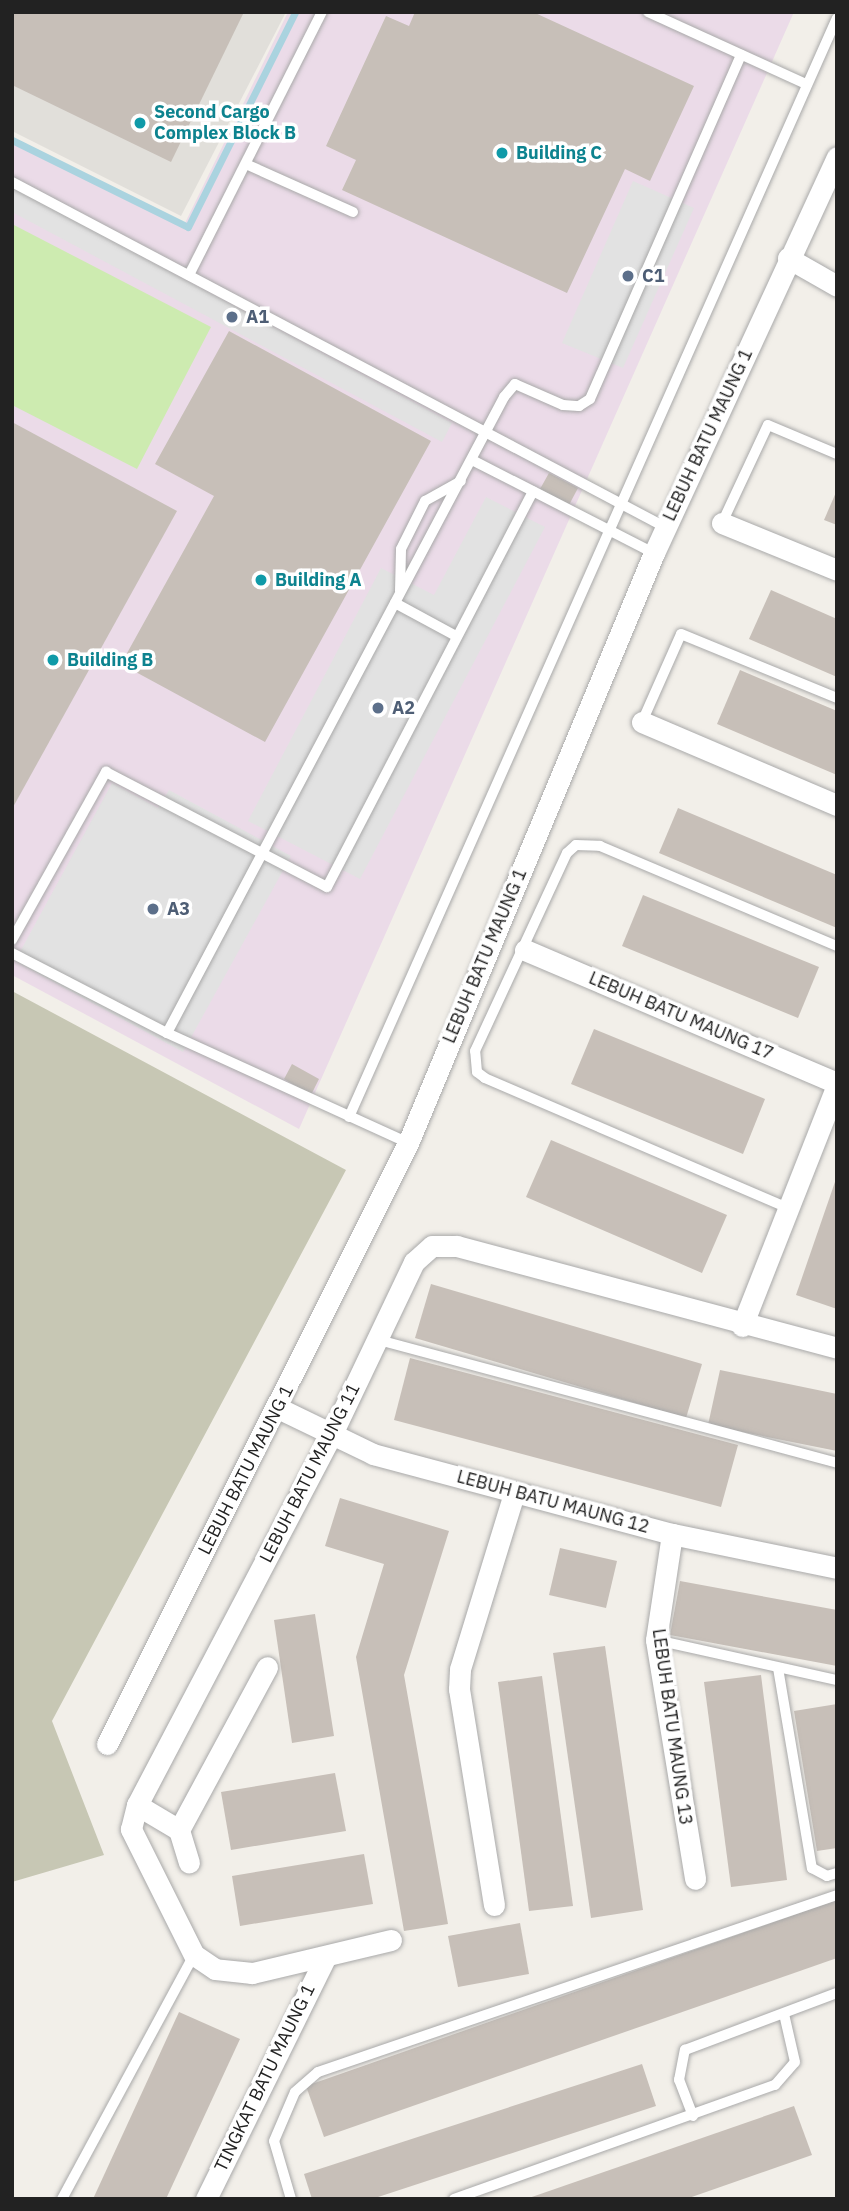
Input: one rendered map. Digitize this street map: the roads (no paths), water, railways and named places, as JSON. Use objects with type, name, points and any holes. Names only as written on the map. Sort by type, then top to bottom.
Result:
[{"type":"street","name":"LEBUH BATU MAUNG 1","points":[[107,1744],[278,1408],[408,1143],[665,527],[837,157]]},
{"type":"street","points":[[788,258],[837,286]]},
{"type":"street","points":[[722,523],[837,570]]},
{"type":"street","points":[[642,722],[837,805]]},
{"type":"street","name":"LEBUH BATU MAUNG 17","points":[[525,950],[837,1084]]},
{"type":"street","points":[[741,1326],[837,1084]]},
{"type":"street","name":"LEBUH BATU MAUNG 11","points":[[194,1955],[135,1843],[131,1829],[137,1805],[331,1436],[414,1262],[432,1246],[444,1244],[741,1326],[837,1348]]},
{"type":"street","name":"LEBUH BATU MAUNG 12","points":[[278,1408],[331,1436],[373,1454],[672,1534],[837,1568]]},
{"type":"street","points":[[494,1905],[459,1689],[460,1669],[514,1493]]},
{"type":"street","name":"LEBUH BATU MAUNG 13","points":[[672,1534],[656,1640],[695,1879]]},
{"type":"street","points":[[179,1830],[267,1667]]},
{"type":"street","points":[[137,1805],[179,1830],[189,1862]]},
{"type":"street","points":[[194,1955],[233,1975],[325,1958],[391,1940]]},
{"type":"street","name":"TINGKAT BATU MAUNG 1","points":[[206,2199],[325,1958]]},
{"type":"lane","points":[[189,275],[248,165],[322,12]]},
{"type":"lane","points":[[648,12],[806,84]]},
{"type":"lane","points":[[349,1117],[608,528],[837,18]]},
{"type":"lane","points":[[167,1032],[484,436],[515,384],[563,405],[579,406],[590,398],[741,55]]},
{"type":"lane","points":[[248,165],[353,212]]},
{"type":"lane","points":[[12,182],[484,436],[665,527]]},
{"type":"lane","points":[[722,523],[768,425],[837,454]]},
{"type":"lane","points":[[472,460],[654,553]]},
{"type":"lane","points":[[397,598],[401,549],[425,501],[461,481]]},
{"type":"lane","points":[[12,940],[106,772],[327,887],[454,635],[533,491]]},
{"type":"lane","points":[[397,598],[454,635]]},
{"type":"lane","points":[[642,722],[681,634],[837,698]]},
{"type":"lane","points":[[788,1208],[477,1072],[475,1051],[525,950],[567,853],[588,843],[837,946]]},
{"type":"lane","points":[[12,953],[167,1032],[408,1143]]},
{"type":"lane","points":[[375,1339],[837,1462]]},
{"type":"lane","points":[[656,1640],[837,1680]]},
{"type":"lane","points":[[778,1668],[812,1868],[827,1876],[837,1873]]},
{"type":"lane","points":[[291,2199],[274,2141],[295,2092],[318,2072],[837,1895]]},
{"type":"lane","points":[[62,2199],[194,1955]]},
{"type":"lane","points":[[693,2116],[679,2080],[678,2064],[685,2050],[837,1993]]},
{"type":"lane","points":[[454,2199],[693,2116],[788,2076],[795,2062],[784,2014]]},
{"type":"waterway","points":[[12,140],[188,227],[295,12]]},
{"type":"place","name":"Second Cargo Complex Block B","points":[[140,123]]},
{"type":"place","name":"Building C","points":[[502,153]]},
{"type":"place","name":"C1","points":[[628,276]]},
{"type":"place","name":"A1","points":[[232,317]]},
{"type":"place","name":"Building A","points":[[261,580]]},
{"type":"place","name":"Building B","points":[[53,660]]},
{"type":"place","name":"A2","points":[[378,708]]},
{"type":"place","name":"A3","points":[[153,909]]}]
